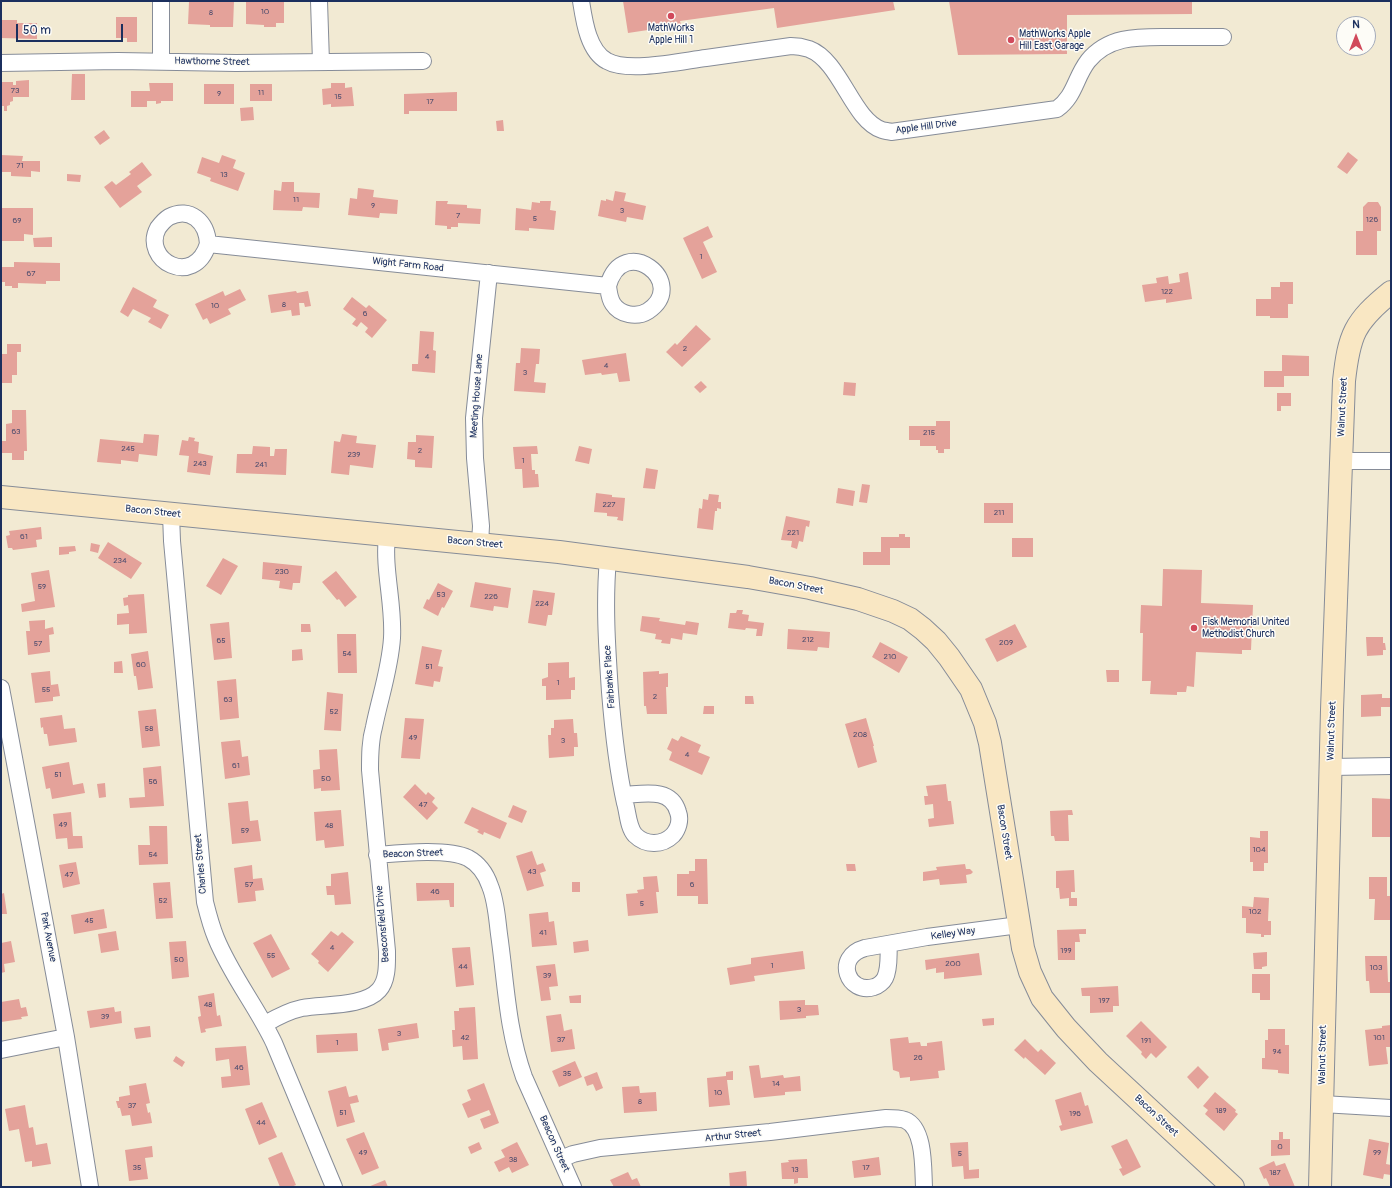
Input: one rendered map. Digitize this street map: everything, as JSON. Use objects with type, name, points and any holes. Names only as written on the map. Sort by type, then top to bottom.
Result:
[{"type":"street","points":[[161,1],[161,61]]},
{"type":"street","points":[[319,1],[321,62]]},
{"type":"street","name":"Apple Hill Drive","points":[[581,1],[587,29],[592,43],[598,54],[606,61],[619,66],[648,66],[791,46],[801,46],[818,53],[826,61],[858,107],[873,125],[882,130],[891,132],[1057,109],[1070,97],[1088,62],[1096,53],[1117,41],[1146,37],[1223,37]]},
{"type":"street","name":"Hawthorne Street","points":[[1,63],[161,61],[236,63],[423,61]]},
{"type":"street","name":"Wight Farm Road","points":[[208,244],[608,286]]},
{"type":"street","name":"Meeting House Lane","points":[[480,544],[481,526],[475,458],[474,418],[488,273]]},
{"type":"street","name":"Walnut Street","points":[[1320,1187],[1331,767],[1344,381],[1349,346],[1359,322],[1391,292]]},
{"type":"street","points":[[1341,461],[1391,461]]},
{"type":"street","name":"Bacon Street","points":[[1,497],[608,558],[741,576],[810,588],[878,605],[910,619],[923,629],[949,656],[967,682],[979,706],[990,743],[1023,948],[1030,972],[1042,998],[1052,1012],[1098,1062],[1233,1187]]},
{"type":"street","name":"Charles Street","points":[[172,514],[172,541],[205,902],[214,931],[223,952],[265,1024],[284,1065],[334,1187]]},
{"type":"street","name":"Beacon Street","points":[[387,535],[386,568],[392,636],[390,655],[373,728],[370,755],[371,791],[377,855],[409,853],[457,854],[468,858],[479,866],[486,875],[491,887],[494,901],[509,1018],[518,1059],[524,1077],[573,1187]]},
{"type":"street","name":"Fairbanks Place","points":[[608,558],[606,597],[608,653],[614,732],[624,795]]},
{"type":"street","name":"Park Avenue","points":[[1,688],[66,1037],[90,1187]]},
{"type":"street","points":[[1331,767],[1391,766]]},
{"type":"street","name":"Beaconsfield Drive","points":[[265,1024],[287,1012],[301,1008],[360,1001],[371,996],[380,989],[385,980],[387,965],[377,855]]},
{"type":"street","name":"Kelley Way","points":[[889,944],[1019,925]]},
{"type":"street","points":[[1,1050],[66,1037]]},
{"type":"street","points":[[1322,1104],[1391,1108]]},
{"type":"street","name":"Arthur Street","points":[[561,1159],[573,1154],[600,1148],[770,1132],[886,1118],[906,1121],[914,1127],[918,1134],[924,1187]]},
{"type":"building","points":[[234,1],[233,27],[210,27],[210,25],[188,24],[189,2]]},
{"type":"building","points":[[246,1],[284,1],[284,23],[276,23],[276,27],[246,24]]},
{"type":"building","name":"MathWorks Apple Hill 1","points":[[623,1],[893,1],[895,10],[777,28],[774,8],[680,21],[681,25],[628,33]]},
{"type":"building","name":"MathWorks Apple Hill East Garage","points":[[949,1],[1192,1],[1192,14],[1067,15],[1067,54],[958,55]]},
{"type":"building","points":[[116,17],[137,17],[137,42],[127,42],[127,38],[116,38]]},
{"type":"building","points":[[1,20],[17,20],[17,23],[37,23],[37,39],[1,38]]},
{"type":"building","points":[[72,74],[85,74],[85,100],[71,100]]},
{"type":"building","points":[[29,80],[29,97],[13,97],[13,101],[7,106],[7,111],[4,111],[4,106],[1,106],[1,82],[13,82],[13,85],[16,85],[16,81]]},
{"type":"building","points":[[149,83],[173,83],[173,101],[161,101],[161,103],[156,104],[156,101],[147,101],[147,107],[131,107],[131,91],[150,91]]},
{"type":"building","points":[[331,83],[345,83],[345,88],[352,87],[354,106],[331,107],[331,104],[323,105],[322,89],[331,88]]},
{"type":"building","points":[[204,84],[234,84],[234,104],[204,104]]},
{"type":"building","points":[[250,84],[272,84],[272,101],[250,101]]},
{"type":"building","points":[[457,92],[457,111],[409,111],[409,114],[404,114],[404,94]]},
{"type":"building","points":[[253,107],[254,120],[241,121],[240,108]]},
{"type":"building","points":[[503,120],[504,131],[497,131],[496,121]]},
{"type":"building","points":[[104,130],[110,138],[100,145],[94,137]]},
{"type":"building","points":[[1348,152],[1358,160],[1347,174],[1337,167]]},
{"type":"building","points":[[1,155],[23,156],[22,161],[40,161],[40,172],[31,171],[31,177],[11,176],[11,172],[1,172]]},
{"type":"building","points":[[222,155],[236,160],[233,168],[245,173],[238,191],[210,181],[211,178],[197,173],[202,157],[219,163]]},
{"type":"building","points":[[142,162],[152,175],[137,186],[142,192],[120,208],[104,187],[112,181],[116,185],[131,174],[129,172]]},
{"type":"building","points":[[67,174],[81,175],[80,182],[67,181]]},
{"type":"building","points":[[282,182],[294,182],[294,192],[320,193],[319,208],[303,207],[302,211],[273,210],[274,190],[281,191]]},
{"type":"building","points":[[358,188],[374,190],[373,197],[398,200],[397,214],[380,213],[379,218],[348,215],[350,198],[357,199]]},
{"type":"building","points":[[615,191],[626,193],[624,201],[646,206],[643,220],[627,217],[626,222],[598,216],[601,200],[606,201],[606,199],[613,201]]},
{"type":"building","points":[[436,201],[448,201],[447,204],[467,205],[467,208],[481,209],[480,224],[458,223],[458,227],[451,227],[451,229],[447,229],[447,226],[435,225]]},
{"type":"building","points":[[540,201],[551,201],[550,210],[556,211],[554,230],[529,228],[529,231],[515,230],[516,208],[531,210],[532,202],[540,203]]},
{"type":"building","points":[[1368,202],[1378,202],[1381,207],[1381,231],[1377,231],[1377,255],[1356,255],[1356,231],[1363,231],[1363,207]]},
{"type":"building","points":[[1,208],[33,208],[33,235],[24,234],[24,241],[1,241]]},
{"type":"building","points":[[708,226],[713,237],[703,242],[717,272],[702,279],[683,238]]},
{"type":"building","points":[[52,237],[52,247],[34,247],[33,238]]},
{"type":"building","points":[[14,262],[60,263],[60,281],[46,281],[46,284],[18,283],[18,288],[5,286],[5,282],[1,282],[1,267],[14,267]]},
{"type":"building","points":[[1188,272],[1192,299],[1166,303],[1166,299],[1145,302],[1142,285],[1157,283],[1156,278],[1168,276],[1169,284],[1180,282],[1179,274]]},
{"type":"building","points":[[1280,282],[1293,282],[1293,304],[1288,304],[1288,318],[1256,316],[1256,299],[1271,299],[1271,287],[1280,287]]},
{"type":"building","points":[[133,287],[157,300],[153,307],[169,315],[161,329],[148,322],[151,318],[133,309],[128,317],[120,312]]},
{"type":"building","points":[[240,289],[246,300],[228,309],[231,314],[210,324],[207,318],[203,320],[195,304],[223,291],[225,296]]},
{"type":"building","points":[[296,291],[297,293],[308,291],[311,306],[305,307],[304,303],[299,303],[300,315],[292,316],[291,310],[271,313],[268,295]]},
{"type":"building","points":[[352,297],[366,308],[369,305],[387,320],[372,338],[365,332],[368,328],[361,322],[357,327],[352,324],[356,319],[343,309]]},
{"type":"building","points":[[696,325],[711,339],[682,367],[666,352],[675,343],[677,345]]},
{"type":"building","points":[[420,331],[434,332],[433,350],[436,351],[435,373],[412,371],[412,364],[418,364]]},
{"type":"building","points":[[7,344],[21,344],[21,352],[17,352],[17,375],[12,375],[12,383],[2,383],[1,354],[7,354]]},
{"type":"building","points":[[521,348],[540,349],[539,364],[536,364],[534,382],[546,383],[545,393],[514,391],[516,363],[520,363]]},
{"type":"building","points":[[626,353],[630,381],[619,382],[617,373],[585,375],[582,360]]},
{"type":"building","points":[[1282,355],[1309,356],[1309,376],[1284,376],[1284,387],[1264,387],[1264,371],[1282,371]]},
{"type":"building","points":[[701,381],[707,387],[700,393],[694,387]]},
{"type":"building","points":[[844,382],[856,383],[855,396],[843,395]]},
{"type":"building","points":[[1277,393],[1291,393],[1291,406],[1281,406],[1281,411],[1277,411]]},
{"type":"building","points":[[12,410],[26,410],[27,451],[24,451],[24,460],[12,460],[12,453],[2,453],[2,441],[6,441],[6,424],[12,423]]},
{"type":"building","points":[[936,421],[950,421],[950,449],[944,449],[944,453],[938,453],[936,446],[920,446],[920,440],[909,440],[909,426],[936,426]]},
{"type":"building","points":[[144,434],[159,435],[157,456],[139,454],[138,462],[121,460],[121,464],[97,462],[100,439],[143,443]]},
{"type":"building","points":[[342,434],[357,436],[356,443],[376,445],[373,468],[350,465],[349,475],[331,473],[334,441],[340,442]]},
{"type":"building","points":[[416,435],[434,436],[432,468],[415,467],[415,460],[407,459],[408,442],[416,442]]},
{"type":"building","points":[[189,437],[195,438],[194,441],[199,442],[198,453],[213,456],[210,475],[187,472],[189,456],[179,455],[182,440],[188,441]]},
{"type":"building","points":[[253,446],[270,447],[270,456],[274,456],[275,449],[287,449],[286,475],[236,473],[237,454],[252,454]]},
{"type":"building","points":[[537,446],[538,454],[531,454],[532,470],[535,470],[535,474],[538,474],[539,487],[523,488],[522,469],[515,469],[513,447]]},
{"type":"building","points":[[579,446],[592,449],[589,464],[575,461]]},
{"type":"building","points":[[646,468],[658,470],[655,489],[643,488]]},
{"type":"building","points":[[862,484],[870,485],[867,503],[859,502]]},
{"type":"building","points":[[838,488],[855,491],[853,506],[836,503]]},
{"type":"building","points":[[596,493],[612,495],[612,497],[625,498],[623,521],[617,520],[618,517],[607,516],[607,513],[594,512]]},
{"type":"building","points":[[709,494],[719,495],[718,502],[721,502],[721,509],[717,508],[717,511],[715,511],[713,530],[697,528],[699,508],[702,509],[703,499],[708,500]]},
{"type":"building","points":[[984,503],[1013,503],[1013,523],[984,523]]},
{"type":"building","points":[[786,516],[810,521],[809,527],[806,526],[803,542],[799,541],[797,549],[791,547],[792,541],[781,540]]},
{"type":"building","points":[[41,527],[42,539],[36,540],[37,547],[13,550],[12,548],[8,548],[6,536],[10,535],[9,531]]},
{"type":"building","points":[[899,534],[905,534],[905,537],[910,537],[910,548],[890,548],[890,565],[863,565],[863,552],[881,552],[881,537],[899,537]]},
{"type":"building","points":[[1012,538],[1033,538],[1033,557],[1012,557]]},
{"type":"building","points":[[108,542],[142,563],[131,579],[98,558]]},
{"type":"building","points":[[91,543],[100,545],[98,553],[90,551]]},
{"type":"building","points":[[75,546],[76,551],[69,552],[69,554],[59,555],[59,547]]},
{"type":"building","points":[[223,558],[238,566],[221,595],[206,586]]},
{"type":"building","points":[[263,562],[302,566],[300,583],[293,583],[292,590],[279,588],[280,581],[262,579]]},
{"type":"building","points":[[1163,569],[1202,570],[1201,603],[1253,605],[1251,650],[1242,650],[1242,654],[1196,652],[1194,687],[1187,686],[1186,692],[1177,692],[1177,695],[1150,694],[1151,681],[1142,681],[1143,633],[1140,633],[1141,605],[1162,606]]},
{"type":"building","points":[[49,570],[55,607],[22,612],[21,604],[35,601],[31,573]]},
{"type":"building","points":[[336,571],[357,597],[345,607],[322,582]]},
{"type":"building","points":[[475,582],[511,588],[508,608],[494,606],[493,611],[470,607]]},
{"type":"building","points":[[438,583],[453,591],[444,608],[442,607],[438,616],[423,608],[427,599],[429,600]]},
{"type":"building","points":[[533,590],[555,593],[552,615],[548,615],[546,626],[528,623]]},
{"type":"building","points":[[144,594],[147,633],[129,634],[129,624],[117,625],[117,614],[129,613],[128,605],[124,606],[123,598],[128,597],[128,595]]},
{"type":"building","points":[[737,610],[743,610],[742,614],[749,615],[748,621],[764,623],[762,636],[756,636],[757,629],[746,628],[745,630],[728,628],[730,613],[736,613]]},
{"type":"building","points":[[642,616],[660,618],[659,621],[685,625],[686,621],[699,623],[697,635],[683,633],[682,640],[671,638],[670,644],[661,643],[662,640],[655,639],[656,634],[640,631]]},
{"type":"building","points":[[45,620],[45,629],[53,627],[54,634],[49,635],[50,652],[28,655],[26,631],[30,631],[29,621]]},
{"type":"building","points":[[229,622],[232,658],[214,660],[210,624]]},
{"type":"building","points":[[301,624],[310,624],[311,632],[301,632]]},
{"type":"building","points":[[1015,624],[1027,647],[997,662],[985,639]]},
{"type":"building","points":[[788,629],[830,632],[829,648],[818,647],[817,651],[787,649]]},
{"type":"building","points":[[337,634],[356,634],[357,673],[338,673]]},
{"type":"building","points":[[1366,637],[1383,637],[1383,643],[1385,643],[1386,650],[1383,650],[1383,655],[1367,656]]},
{"type":"building","points":[[880,642],[908,657],[899,673],[872,657]]},
{"type":"building","points":[[422,646],[442,650],[438,666],[443,667],[440,682],[434,681],[433,687],[415,684]]},
{"type":"building","points":[[302,649],[303,660],[292,661],[292,650]]},
{"type":"building","points":[[148,651],[153,688],[138,690],[136,676],[134,676],[131,654]]},
{"type":"building","points":[[122,661],[123,673],[114,673],[114,662]]},
{"type":"building","points":[[569,662],[569,678],[575,677],[575,690],[571,690],[571,699],[546,700],[546,686],[542,686],[542,679],[548,677],[548,663]]},
{"type":"building","points":[[1106,670],[1119,670],[1119,682],[1107,682]]},
{"type":"building","points":[[50,671],[51,685],[58,684],[60,696],[53,697],[53,701],[35,703],[31,673]]},
{"type":"building","points":[[659,671],[659,674],[668,673],[668,687],[666,687],[667,714],[647,714],[646,706],[644,706],[643,672]]},
{"type":"building","points":[[236,679],[239,718],[220,720],[217,681]]},
{"type":"building","points":[[327,692],[343,694],[341,731],[324,730]]},
{"type":"building","points":[[1382,694],[1382,698],[1391,698],[1391,707],[1381,707],[1381,716],[1361,717],[1361,695]]},
{"type":"building","points":[[745,696],[753,696],[754,704],[745,704]]},
{"type":"building","points":[[704,706],[714,706],[714,714],[703,714]]},
{"type":"building","points":[[156,709],[160,746],[142,748],[138,711]]},
{"type":"building","points":[[62,715],[64,729],[75,728],[77,742],[49,746],[47,734],[44,734],[43,727],[41,728],[40,718]]},
{"type":"building","points":[[405,718],[424,719],[420,759],[401,758]]},
{"type":"building","points":[[866,718],[877,762],[858,768],[845,724]]},
{"type":"building","points":[[573,719],[574,733],[577,733],[578,747],[574,747],[574,756],[549,758],[548,735],[551,735],[551,728],[554,728],[554,720]]},
{"type":"building","points":[[681,736],[701,745],[698,752],[710,757],[702,775],[669,760],[672,752],[667,749],[672,738],[678,741]]},
{"type":"building","points":[[240,740],[242,757],[248,756],[250,775],[225,779],[221,742]]},
{"type":"building","points":[[337,749],[340,790],[321,791],[321,788],[314,789],[313,770],[320,769],[319,750]]},
{"type":"building","points":[[69,762],[73,785],[83,783],[85,793],[52,799],[50,788],[46,789],[42,767]]},
{"type":"building","points":[[161,766],[164,806],[130,808],[129,798],[145,797],[143,768]]},
{"type":"building","points":[[105,783],[106,797],[99,798],[97,784]]},
{"type":"building","points":[[415,784],[426,795],[428,792],[435,798],[432,802],[438,808],[427,820],[403,797]]},
{"type":"building","points":[[946,784],[948,801],[951,801],[954,824],[929,827],[928,819],[934,818],[933,804],[925,805],[924,796],[928,796],[926,786]]},
{"type":"building","points":[[1372,798],[1391,799],[1391,837],[1372,837]]},
{"type":"building","points":[[248,801],[250,821],[258,820],[261,841],[232,844],[228,803]]},
{"type":"building","points":[[513,805],[527,811],[522,823],[508,817]]},
{"type":"building","points":[[472,807],[507,823],[500,839],[484,832],[483,835],[477,832],[479,830],[464,823]]},
{"type":"building","points":[[341,810],[344,846],[325,848],[324,840],[316,841],[314,812]]},
{"type":"building","points":[[1072,810],[1073,815],[1068,815],[1069,841],[1055,841],[1054,836],[1051,836],[1050,811]]},
{"type":"building","points":[[71,812],[73,836],[82,836],[83,848],[68,849],[67,838],[56,839],[53,814]]},
{"type":"building","points":[[149,826],[167,826],[168,864],[139,865],[138,845],[150,845]]},
{"type":"building","points":[[1260,831],[1268,831],[1268,863],[1264,863],[1264,871],[1253,871],[1253,862],[1250,862],[1250,837],[1260,838]]},
{"type":"building","points":[[532,851],[537,865],[543,863],[546,871],[540,873],[544,886],[527,891],[516,856]]},
{"type":"building","points":[[695,859],[707,859],[708,904],[698,904],[698,896],[677,896],[677,874],[689,874],[689,871],[695,871]]},
{"type":"building","points":[[76,862],[80,884],[63,888],[59,865]]},
{"type":"building","points":[[846,864],[855,864],[856,871],[847,871]]},
{"type":"building","points":[[965,864],[966,869],[970,869],[973,872],[966,875],[967,883],[940,885],[939,879],[923,881],[923,872],[937,870],[936,867]]},
{"type":"building","points":[[252,865],[253,879],[262,878],[264,890],[255,891],[256,901],[238,903],[234,868]]},
{"type":"building","points":[[1074,870],[1075,892],[1071,892],[1071,898],[1077,898],[1077,906],[1069,906],[1069,898],[1060,899],[1059,888],[1056,888],[1056,871]]},
{"type":"building","points":[[348,872],[351,904],[335,905],[334,895],[327,895],[326,886],[331,886],[331,874]]},
{"type":"building","points":[[657,876],[659,892],[656,892],[658,913],[628,916],[626,894],[638,893],[637,890],[644,889],[643,877]]},
{"type":"building","points":[[1369,877],[1387,877],[1387,896],[1391,896],[1390,920],[1374,920],[1375,899],[1369,899]]},
{"type":"building","points":[[170,882],[173,918],[156,919],[153,883]]},
{"type":"building","points":[[572,882],[580,882],[580,892],[572,892]]},
{"type":"building","points":[[416,883],[454,883],[454,907],[450,907],[449,900],[417,901]]},
{"type":"building","points":[[4,893],[7,914],[1,914],[1,894]]},
{"type":"building","points":[[1254,897],[1269,898],[1268,921],[1271,921],[1271,935],[1264,935],[1264,937],[1261,937],[1261,934],[1246,933],[1246,918],[1242,918],[1242,906],[1253,907]]},
{"type":"building","points":[[104,909],[107,928],[74,934],[71,915]]},
{"type":"building","points":[[548,912],[549,922],[554,921],[557,945],[532,947],[529,914]]},
{"type":"building","points":[[1086,929],[1086,934],[1079,934],[1080,942],[1075,942],[1075,960],[1058,960],[1057,930]]},
{"type":"building","points":[[116,931],[119,950],[101,953],[98,934]]},
{"type":"building","points":[[331,931],[338,936],[342,932],[354,942],[328,972],[311,954]]},
{"type":"building","points":[[271,934],[290,969],[272,978],[253,943]]},
{"type":"building","points":[[588,940],[589,951],[574,953],[573,942]]},
{"type":"building","points":[[11,941],[15,962],[4,964],[5,972],[1,973],[1,943]]},
{"type":"building","points":[[186,941],[189,977],[172,979],[169,942]]},
{"type":"building","points":[[470,947],[474,985],[456,987],[452,948]]},
{"type":"building","points":[[803,951],[805,969],[754,976],[755,981],[730,985],[727,968],[751,964],[751,958]]},
{"type":"building","points":[[1267,952],[1267,966],[1262,967],[1262,969],[1254,969],[1253,953]]},
{"type":"building","points":[[979,953],[982,975],[944,979],[944,972],[936,973],[936,968],[926,970],[925,960]]},
{"type":"building","points":[[1365,956],[1387,956],[1388,982],[1391,982],[1391,993],[1370,993],[1369,981],[1366,981]]},
{"type":"building","points":[[555,964],[558,986],[549,987],[551,1000],[541,1001],[536,966]]},
{"type":"building","points":[[1252,974],[1270,974],[1270,1000],[1260,1000],[1260,993],[1252,993]]},
{"type":"building","points":[[1118,986],[1119,1006],[1113,1006],[1113,1012],[1090,1013],[1090,996],[1082,996],[1081,988]]},
{"type":"building","points":[[214,993],[217,1016],[220,1015],[222,1026],[205,1029],[206,1032],[201,1033],[198,1017],[201,1016],[198,996]]},
{"type":"building","points":[[581,995],[581,1003],[570,1003],[569,996]]},
{"type":"building","points":[[19,999],[21,1008],[26,1007],[28,1016],[21,1017],[22,1019],[1,1022],[1,1002]]},
{"type":"building","points":[[805,1000],[805,1005],[818,1005],[819,1015],[806,1016],[806,1018],[780,1020],[779,1001]]},
{"type":"building","points":[[114,1007],[115,1012],[121,1011],[122,1023],[90,1028],[87,1011]]},
{"type":"building","points":[[475,1007],[478,1059],[463,1060],[462,1046],[453,1047],[452,1030],[455,1030],[454,1011],[459,1011],[459,1008]]},
{"type":"building","points":[[561,1014],[564,1031],[572,1029],[575,1049],[551,1052],[546,1016]]},
{"type":"building","points":[[994,1018],[994,1025],[983,1026],[982,1019]]},
{"type":"building","points":[[1141,1021],[1167,1047],[1156,1058],[1151,1053],[1146,1059],[1141,1054],[1142,1052],[1126,1036]]},
{"type":"building","points":[[417,1023],[419,1038],[388,1043],[389,1050],[382,1051],[378,1029]]},
{"type":"building","points":[[1391,1025],[1391,1047],[1386,1047],[1388,1064],[1369,1066],[1365,1030],[1382,1028],[1382,1026]]},
{"type":"building","points":[[150,1026],[151,1037],[136,1039],[134,1028]]},
{"type":"building","points":[[1268,1029],[1285,1029],[1285,1045],[1289,1045],[1289,1074],[1278,1073],[1278,1070],[1262,1069],[1262,1058],[1265,1058],[1265,1040],[1268,1040]]},
{"type":"building","points":[[357,1033],[358,1051],[317,1053],[316,1035]]},
{"type":"building","points":[[908,1037],[909,1043],[920,1042],[921,1046],[927,1046],[927,1043],[942,1041],[945,1070],[938,1071],[939,1078],[910,1081],[910,1077],[900,1078],[899,1072],[893,1070],[890,1039]]},
{"type":"building","points":[[1025,1039],[1038,1052],[1041,1049],[1056,1063],[1045,1075],[1025,1057],[1024,1059],[1014,1050]]},
{"type":"building","points":[[246,1046],[250,1085],[222,1088],[221,1077],[231,1076],[229,1059],[216,1061],[215,1048]]},
{"type":"building","points":[[176,1056],[185,1062],[182,1067],[173,1061]]},
{"type":"building","points":[[575,1061],[582,1077],[559,1087],[552,1071]]},
{"type":"building","points":[[759,1065],[761,1078],[783,1075],[784,1078],[800,1076],[801,1091],[785,1092],[785,1095],[754,1098],[749,1066]]},
{"type":"building","points":[[1198,1066],[1209,1077],[1198,1089],[1187,1077]]},
{"type":"building","points":[[733,1071],[733,1080],[727,1080],[730,1105],[709,1107],[707,1078],[726,1076],[726,1072]]},
{"type":"building","points":[[597,1072],[603,1088],[596,1091],[593,1084],[587,1086],[584,1077]]},
{"type":"building","points":[[146,1083],[150,1103],[146,1104],[148,1113],[150,1112],[152,1123],[132,1126],[130,1115],[122,1116],[116,1101],[119,1101],[119,1097],[130,1095],[129,1086]]},
{"type":"building","points":[[484,1083],[499,1123],[484,1129],[480,1119],[491,1115],[489,1110],[468,1118],[462,1104],[471,1100],[467,1090]]},
{"type":"building","points":[[346,1086],[349,1097],[357,1095],[359,1102],[350,1104],[355,1122],[337,1127],[328,1091]]},
{"type":"building","points":[[639,1086],[640,1093],[656,1092],[657,1111],[624,1113],[622,1087]]},
{"type":"building","points":[[1081,1092],[1085,1106],[1088,1105],[1093,1123],[1061,1131],[1059,1126],[1062,1125],[1055,1100]]},
{"type":"building","points":[[1215,1092],[1236,1110],[1235,1112],[1238,1114],[1224,1131],[1205,1114],[1208,1110],[1203,1106]]},
{"type":"building","points":[[262,1102],[277,1137],[259,1145],[245,1109]]},
{"type":"building","points":[[25,1105],[29,1128],[33,1127],[36,1145],[47,1143],[51,1164],[32,1167],[32,1161],[25,1162],[19,1129],[9,1131],[5,1109]]},
{"type":"building","points":[[364,1132],[379,1168],[362,1175],[346,1139]]},
{"type":"building","points":[[1279,1132],[1283,1132],[1283,1139],[1290,1139],[1290,1155],[1271,1156],[1271,1140],[1279,1140]]},
{"type":"building","points":[[1127,1139],[1141,1167],[1123,1176],[1119,1169],[1122,1168],[1111,1146]]},
{"type":"building","points":[[1369,1139],[1389,1143],[1386,1164],[1391,1165],[1391,1175],[1384,1174],[1383,1179],[1363,1175]]},
{"type":"building","points":[[479,1142],[482,1149],[471,1154],[468,1147]]},
{"type":"building","points":[[517,1142],[529,1165],[512,1173],[509,1167],[499,1172],[494,1162],[505,1157],[501,1150]]},
{"type":"building","points":[[968,1142],[969,1170],[979,1169],[979,1178],[964,1179],[963,1166],[952,1167],[950,1143]]},
{"type":"building","points":[[152,1146],[153,1157],[145,1158],[148,1179],[129,1181],[125,1150]]},
{"type":"building","points":[[282,1152],[296,1185],[291,1187],[280,1187],[268,1158]]},
{"type":"building","points":[[879,1157],[881,1175],[854,1178],[852,1161]]},
{"type":"building","points":[[807,1159],[808,1178],[798,1178],[798,1183],[794,1184],[794,1179],[782,1179],[781,1163],[789,1162],[788,1160]]},
{"type":"building","points":[[1274,1161],[1276,1166],[1285,1163],[1295,1187],[1270,1187],[1259,1168]]},
{"type":"building","points":[[746,1171],[747,1187],[730,1187],[729,1173]]},
{"type":"building","points":[[628,1172],[632,1180],[637,1178],[641,1187],[614,1187],[610,1180]]},
{"type":"building","points":[[385,1180],[388,1187],[368,1187]]},
{"type":"place","name":"MathWorks Apple Hill 1","points":[[671,16]]},
{"type":"place","name":"MathWorks Apple Hill East Garage","points":[[1011,40]]},
{"type":"place","name":"Fisk Memorial United Methodist Church","points":[[1194,628]]}]
